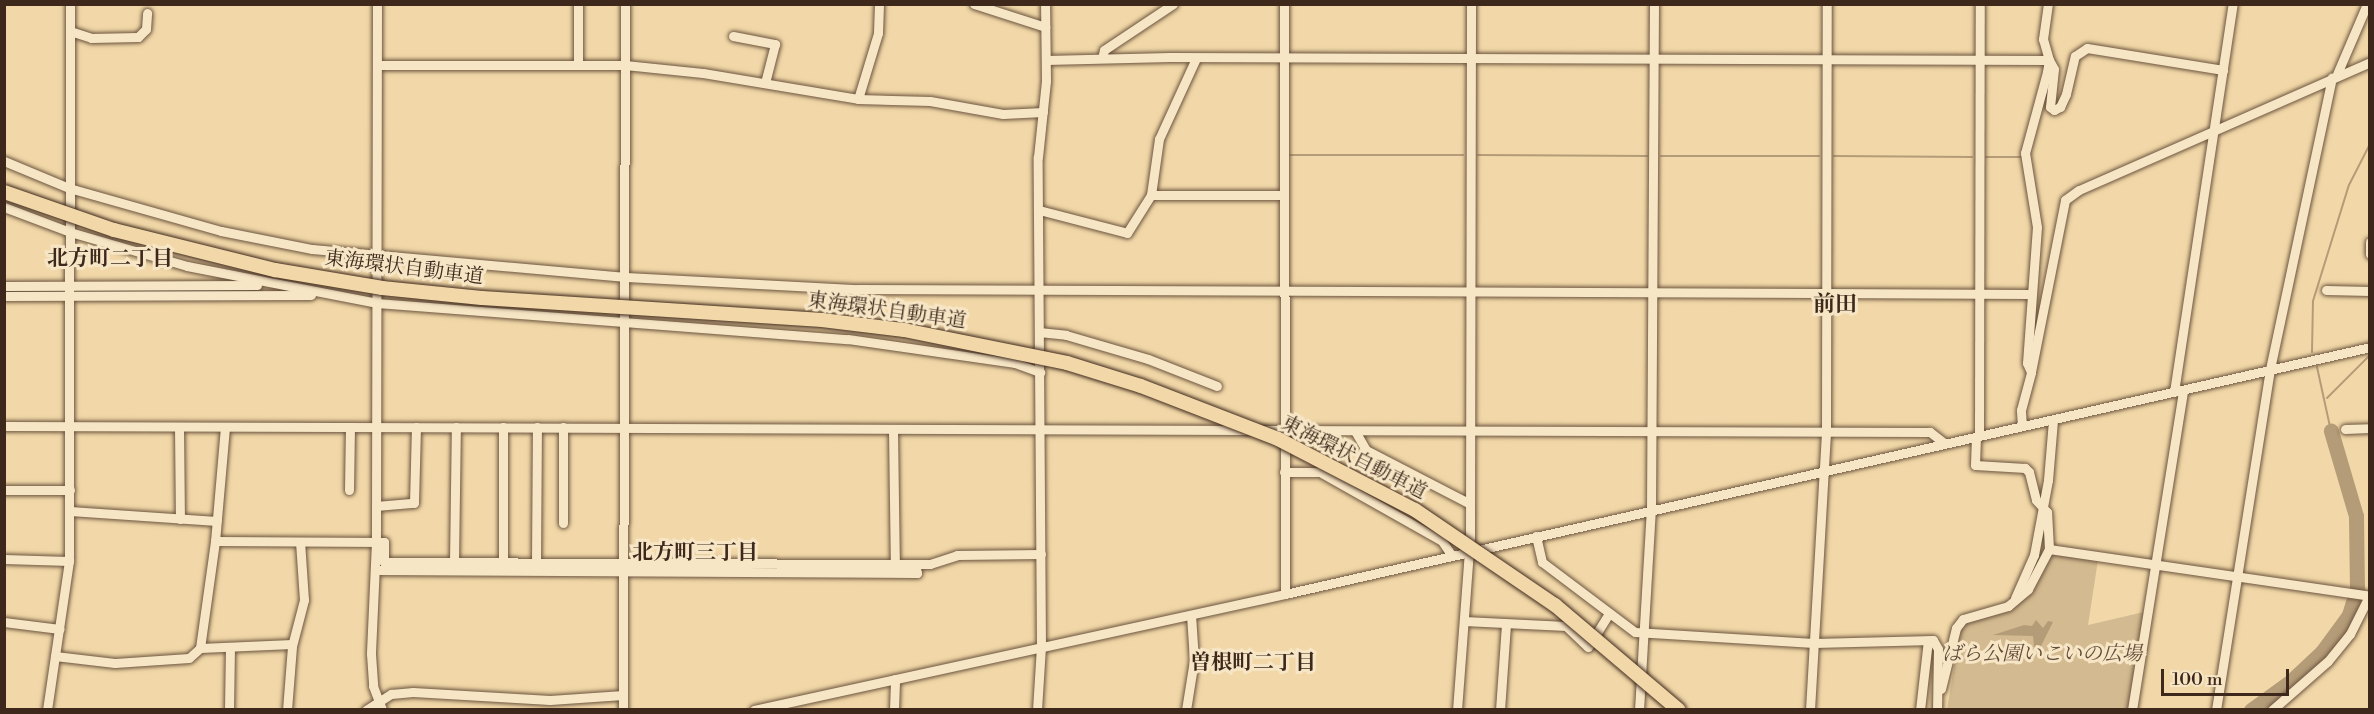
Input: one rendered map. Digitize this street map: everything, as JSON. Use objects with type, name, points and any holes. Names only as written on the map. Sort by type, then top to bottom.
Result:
[{"type":"highway","name":"東海環状自動車道","points":[[4,192],[114,230],[275,270],[382,288],[482,298],[787,317],[904,330],[1067,363],[1141,386],[1278,440],[1415,510],[1555,605],[1679,710]]},
{"type":"street","points":[[47,710],[69,561],[70,4]]},
{"type":"street","points":[[377,4],[376,570],[372,665],[373,686],[382,710]]},
{"type":"street","points":[[578,4],[578,65]]},
{"type":"street","points":[[623,710],[625,4]]},
{"type":"street","points":[[858,99],[878,33],[879,4]]},
{"type":"street","points":[[974,4],[1045,27]]},
{"type":"street","points":[[1037,710],[1041,647],[1039,210],[1046,60],[1045,4]]},
{"type":"street","points":[[1102,58],[1104,50],[1173,4]]},
{"type":"street","points":[[1284,4],[1285,594]]},
{"type":"street","points":[[1457,710],[1469,552],[1470,504],[1471,4]]},
{"type":"street","points":[[1639,710],[1651,509],[1654,4]]},
{"type":"street","points":[[1810,710],[1826,431],[1827,4]]},
{"type":"street","points":[[1937,710],[1956,628],[1963,619],[2014,600],[2028,589],[2049,549],[2047,512],[2036,500],[2025,468],[1975,465],[1980,4]]},
{"type":"street","points":[[2048,4],[2043,39],[2054,69],[2050,107],[2054,110],[2060,107],[2066,94],[2075,56],[2087,48],[2223,70]]},
{"type":"street","points":[[2132,710],[2155,565],[2233,4]]},
{"type":"street","points":[[2216,710],[2270,369],[2335,76],[2367,4]]},
{"type":"street","points":[[70,31],[91,38],[138,37],[146,29],[147,14]]},
{"type":"street","points":[[733,36],[775,44],[765,83]]},
{"type":"street","points":[[1046,60],[1102,58],[2049,60]]},
{"type":"street","points":[[1039,210],[1127,233],[1151,195],[1159,140],[1196,58]]},
{"type":"street","points":[[2031,372],[2026,363],[2037,206],[2025,153],[2049,60]]},
{"type":"street","points":[[2022,426],[2021,410],[2031,372],[2065,200],[2079,189],[2370,62]]},
{"type":"street","points":[[377,65],[625,66],[765,83],[858,99],[930,101],[1003,114],[1043,112]]},
{"type":"street","points":[[4,161],[69,188],[221,231],[312,249],[377,257],[626,277],[858,289],[2031,294]]},
{"type":"street","points":[[1151,195],[1284,195]]},
{"type":"street","points":[[4,207],[70,232],[187,266],[377,303],[848,339],[1015,363],[1040,372]]},
{"type":"street","points":[[2370,242],[2370,254]]},
{"type":"street","points":[[4,285],[277,285]]},
{"type":"street","points":[[2326,290],[2370,290]]},
{"type":"street","points":[[4,296],[331,295]]},
{"type":"street","points":[[1039,332],[1066,335],[1148,359],[1217,386]]},
{"type":"street","points":[[754,710],[1285,594],[2370,347]]},
{"type":"street","points":[[2014,600],[2034,555],[2053,420]]},
{"type":"street","points":[[4,426],[1826,431],[1930,432],[1944,443]]},
{"type":"street","points":[[179,427],[180,519]]},
{"type":"street","points":[[55,656],[115,663],[189,658],[200,648],[215,542],[225,427]]},
{"type":"street","points":[[349,490],[350,427]]},
{"type":"street","points":[[376,506],[414,503],[416,427]]},
{"type":"street","points":[[454,562],[456,427]]},
{"type":"street","points":[[503,427],[503,563]]},
{"type":"street","points":[[536,563],[537,427]]},
{"type":"street","points":[[563,427],[563,523]]},
{"type":"street","points":[[2345,429],[2370,428]]},
{"type":"street","points":[[893,429],[895,564]]},
{"type":"street","points":[[1355,431],[1366,450],[1470,504]]},
{"type":"street","points":[[1284,472],[1320,472],[1442,542],[1452,556]]},
{"type":"street","points":[[4,490],[70,490]]},
{"type":"street","points":[[70,511],[217,521]]},
{"type":"street","points":[[1536,536],[1542,562],[1635,632],[1814,643],[1928,640],[1938,649],[1937,710]]},
{"type":"street","points":[[215,542],[384,542],[384,562],[536,563],[917,573],[915,564]]},
{"type":"street","points":[[286,710],[292,644],[304,600],[300,542]]},
{"type":"street","points":[[2049,549],[2345,595],[2368,596],[2350,634],[2328,661],[2272,710]]},
{"type":"street","points":[[376,570],[930,564],[957,555],[1041,554]]},
{"type":"street","points":[[4,559],[69,561]]},
{"type":"street","points":[[1464,621],[1566,626],[1588,647],[1609,613]]},
{"type":"street","points":[[1186,710],[1194,660],[1191,615]]},
{"type":"street","points":[[4,622],[60,628]]},
{"type":"street","points":[[1500,710],[1506,624]]},
{"type":"street","points":[[1920,710],[1928,640]]},
{"type":"street","points":[[200,648],[292,644]]},
{"type":"street","points":[[229,710],[230,647]]},
{"type":"street","points":[[894,710],[896,679]]},
{"type":"street","points":[[366,710],[379,699],[414,692],[549,700],[623,695]]},
{"type":"green space","name":"ばら公園いこいの広場","points":[[2050,552],[2098,560],[2088,625],[2144,612],[2128,709],[1947,710],[1960,630],[1968,621],[2008,612],[2018,604]]},
{"type":"shaded area","points":[[2036,620],[2043,628],[2048,621],[2053,622],[2040,648],[2034,647],[2033,636],[1993,635],[2024,625],[2032,626]]},
{"type":"waterway","points":[[2312,352],[2313,301],[2349,185],[2370,144]]},
{"type":"waterway","points":[[1290,155],[1463,155]]},
{"type":"waterway","points":[[1478,155],[1647,156]]},
{"type":"waterway","points":[[1661,156],[1819,156]]},
{"type":"waterway","points":[[1834,156],[1972,157]]},
{"type":"waterway","points":[[1986,157],[2021,157]]},
{"type":"waterway","points":[[2327,398],[2370,355]]},
{"type":"waterway","points":[[2317,367],[2331,431]]},
{"type":"waterway","points":[[2251,710],[2291,681],[2322,652],[2349,615],[2357,589],[2356,516],[2331,431]]},
{"type":"district","name":"北方町二丁目","points":[[110,259]]},
{"type":"district","name":"前田","points":[[1835,305]]},
{"type":"district","name":"北方町三丁目","points":[[695,553]]},
{"type":"district","name":"曽根町二丁目","points":[[1253,663]]}]
